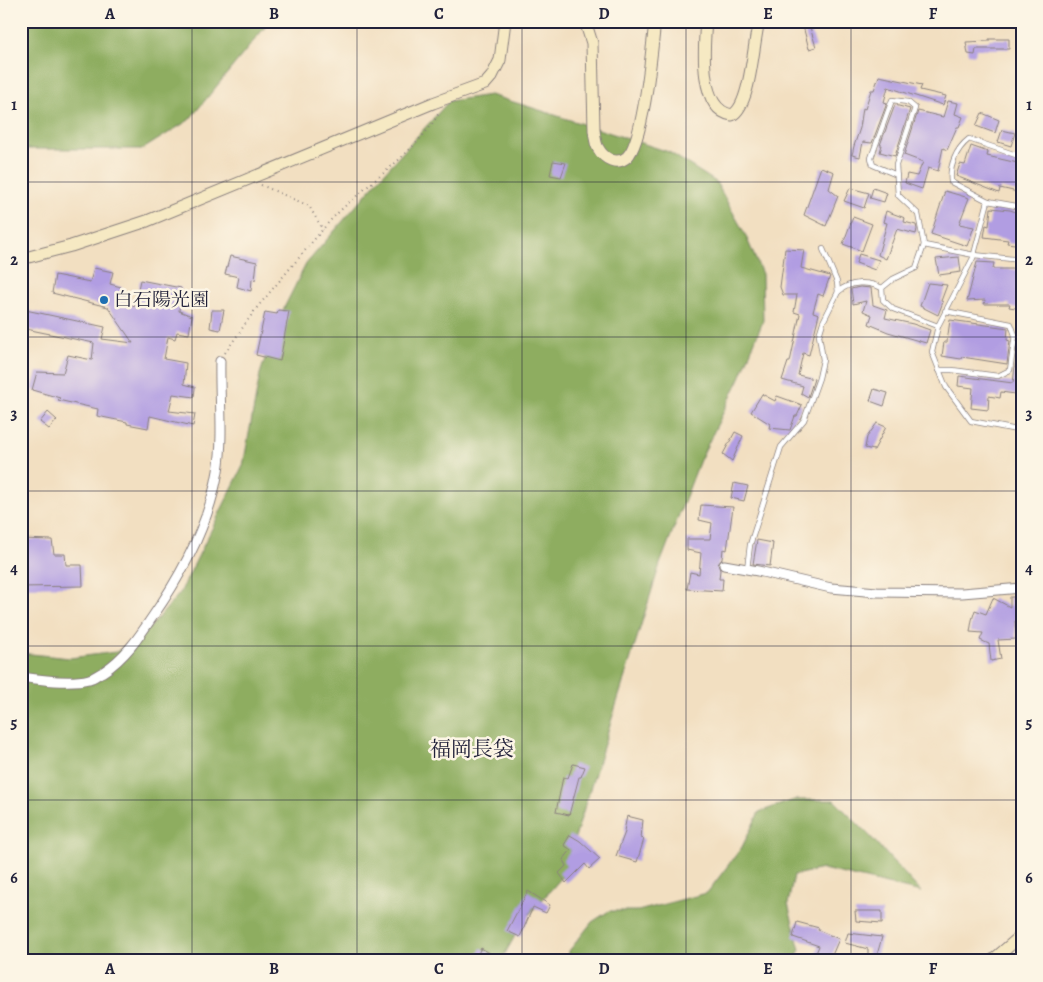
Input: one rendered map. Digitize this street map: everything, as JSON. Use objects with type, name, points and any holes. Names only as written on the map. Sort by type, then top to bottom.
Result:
[{"type":"street","points":[[21,259],[71,246],[147,221],[485,84],[492,76],[500,60],[505,21]]},
{"type":"street","points":[[584,21],[592,43],[594,130],[596,142],[598,149],[607,158],[620,161],[631,152],[638,131],[646,95],[655,21]]},
{"type":"street","points":[[706,21],[705,71],[710,94],[721,111],[732,115],[738,112],[745,96],[759,21]]},
{"type":"street","points":[[21,676],[54,680],[91,679],[110,667],[126,652],[162,603],[191,553],[214,491],[219,462],[220,361]]},
{"type":"street","points":[[724,565],[831,588],[876,592],[962,593],[1022,588]]},
{"type":"street","points":[[992,961],[1022,935]]},
{"type":"lane","points":[[882,288],[893,279],[916,268],[924,245],[918,214],[898,195],[897,175],[896,165],[914,108],[908,102],[892,100],[871,158],[873,165],[897,175]]},
{"type":"lane","points":[[1022,157],[968,139],[960,146],[950,171],[951,182],[988,201],[1022,207]]},
{"type":"lane","points":[[988,201],[974,255],[938,326],[932,352],[946,387],[971,422],[1022,430]]},
{"type":"lane","points":[[924,245],[974,255],[1022,260]]},
{"type":"lane","points":[[823,249],[837,282],[838,292]]},
{"type":"lane","points":[[747,569],[750,545],[781,447],[804,420],[819,378],[823,360],[819,335],[823,322],[838,292],[845,285],[872,283],[882,288]]},
{"type":"lane","points":[[882,288],[883,300],[893,309],[938,326]]},
{"type":"lane","points":[[939,370],[998,376],[1010,370],[1015,336],[1011,324],[946,312]]},
{"type":"path","points":[[220,361],[255,310],[340,210],[402,156],[434,123],[448,98]]},
{"type":"path","points":[[250,179],[309,206],[323,230]]},
{"type":"green space","points":[[21,21],[270,21],[189,120],[143,149],[21,149]]},
{"type":"green space","points":[[490,95],[669,152],[716,182],[745,234],[762,274],[763,321],[740,378],[700,460],[660,564],[563,876],[522,923],[501,961],[21,961],[21,653],[70,658],[116,652],[139,640],[180,593],[243,466],[260,374],[277,322],[306,264],[449,101]]},
{"type":"green space","points":[[794,800],[834,800],[921,892],[823,869],[794,875],[788,904],[800,950],[793,961],[569,961],[569,951],[592,922],[609,911],[638,911],[707,893],[742,847],[759,812]]},
{"type":"building","points":[[809,24],[816,47],[809,49],[803,26]]},
{"type":"building","points":[[989,39],[1009,39],[1009,49],[976,49],[975,55],[968,54],[966,42],[989,41]]},
{"type":"building","points":[[879,76],[922,85],[920,90],[946,96],[943,105],[888,87],[884,102],[887,103],[872,143],[863,142],[860,157],[852,155],[860,128],[863,108],[865,109],[871,90],[874,90]]},
{"type":"building","points":[[948,101],[958,103],[955,114],[963,117],[947,150],[943,148],[938,171],[928,168],[922,189],[905,183],[907,174],[917,176],[923,162],[904,155],[918,111],[943,117]]},
{"type":"building","points":[[895,105],[910,109],[895,156],[880,152],[882,145],[880,145]]},
{"type":"building","points":[[982,113],[999,120],[995,133],[976,126]]},
{"type":"building","points":[[1002,130],[1015,133],[1011,146],[998,142]]},
{"type":"building","points":[[971,146],[988,152],[987,156],[1022,164],[1022,193],[1000,188],[999,193],[956,176],[960,164],[965,165]]},
{"type":"building","points":[[553,161],[566,163],[561,177],[550,175]]},
{"type":"building","points":[[821,167],[834,172],[829,189],[838,196],[826,226],[804,215]]},
{"type":"building","points":[[850,188],[869,193],[864,208],[844,201]]},
{"type":"building","points":[[873,188],[887,193],[884,202],[870,198]]},
{"type":"building","points":[[945,191],[969,198],[959,224],[974,227],[967,246],[931,234]]},
{"type":"building","points":[[991,208],[1010,210],[1022,214],[1022,245],[1007,243],[1008,240],[984,237],[986,225],[989,226]]},
{"type":"building","points":[[886,211],[905,218],[904,222],[916,225],[917,229],[916,234],[897,229],[886,259],[878,255],[887,223],[883,222]]},
{"type":"building","points":[[853,217],[872,224],[862,251],[843,244]]},
{"type":"building","points":[[785,249],[804,250],[801,268],[830,276],[823,296],[818,294],[813,312],[819,314],[809,355],[803,353],[798,375],[814,379],[808,397],[801,393],[803,386],[782,380],[788,362],[790,362],[800,314],[794,312],[797,295],[783,295],[780,287]]},
{"type":"building","points":[[859,254],[879,260],[875,270],[856,263]]},
{"type":"building","points":[[230,256],[257,262],[255,280],[252,279],[251,291],[237,287],[239,277],[225,274]]},
{"type":"building","points":[[959,257],[961,272],[939,275],[936,259]]},
{"type":"building","points":[[977,262],[994,263],[993,269],[1022,271],[1022,309],[1009,307],[1010,304],[984,304],[985,300],[967,301]]},
{"type":"building","points":[[94,268],[113,272],[110,284],[121,287],[134,307],[140,280],[181,288],[179,311],[192,316],[189,334],[177,332],[175,339],[168,337],[164,359],[186,363],[184,384],[195,387],[194,397],[173,394],[169,411],[195,414],[193,426],[150,416],[148,428],[127,424],[127,422],[97,416],[98,409],[58,400],[60,398],[32,390],[37,372],[63,373],[68,355],[92,360],[94,343],[21,328],[21,309],[105,327],[102,339],[133,343],[108,307],[52,293],[55,275],[90,282]]},
{"type":"building","points":[[928,283],[947,285],[938,315],[920,306]]},
{"type":"building","points":[[860,287],[871,288],[873,305],[887,310],[885,318],[930,330],[926,343],[888,332],[869,324],[872,315],[863,311],[866,301],[853,304],[851,289]]},
{"type":"building","points":[[212,310],[224,310],[220,330],[210,328]]},
{"type":"building","points":[[278,310],[289,311],[280,361],[256,355],[265,312],[277,314]]},
{"type":"building","points":[[950,320],[1008,328],[1007,340],[1010,341],[1007,364],[942,356],[944,342],[947,342]]},
{"type":"building","points":[[1018,342],[1022,342],[1022,395],[1001,392],[1000,398],[989,396],[988,410],[971,408],[973,388],[958,386],[959,376],[1013,383]]},
{"type":"building","points":[[874,389],[888,393],[884,406],[870,401]]},
{"type":"building","points":[[762,394],[775,401],[777,396],[802,405],[797,416],[795,416],[790,430],[769,428],[770,424],[751,412]]},
{"type":"building","points":[[48,412],[57,420],[49,429],[40,422]]},
{"type":"building","points":[[877,423],[886,427],[874,450],[865,448],[867,437]]},
{"type":"building","points":[[735,432],[743,436],[732,461],[723,454]]},
{"type":"building","points":[[734,483],[748,486],[744,501],[731,498]]},
{"type":"building","points":[[701,505],[733,507],[727,550],[723,549],[722,559],[718,564],[720,570],[719,579],[723,579],[722,591],[687,589],[690,572],[699,574],[701,553],[687,550],[687,539],[710,539],[712,523],[699,520]]},
{"type":"building","points":[[21,539],[52,540],[54,554],[65,554],[66,565],[82,565],[83,586],[21,587]]},
{"type":"building","points":[[757,540],[773,543],[770,566],[753,564]]},
{"type":"building","points":[[1010,597],[1022,597],[1022,621],[1015,621],[1016,639],[998,640],[1001,659],[991,661],[989,644],[980,640],[983,633],[970,632],[972,620],[975,610],[986,614],[993,598],[1010,607]]},
{"type":"building","points":[[573,764],[585,767],[581,777],[579,777],[569,815],[556,812],[563,777],[568,778]]},
{"type":"building","points":[[627,816],[643,820],[641,838],[644,839],[637,862],[616,856],[625,832]]},
{"type":"building","points":[[570,835],[580,841],[600,859],[589,869],[585,864],[566,883],[559,873],[566,866],[563,860],[571,850],[564,845]]},
{"type":"building","points":[[528,891],[550,905],[546,913],[533,907],[520,937],[507,931]]},
{"type":"building","points":[[855,911],[882,911],[882,923],[856,921]]},
{"type":"building","points":[[797,922],[819,928],[818,930],[839,939],[830,960],[816,953],[819,946],[793,937]]},
{"type":"building","points":[[848,933],[882,937],[877,955],[868,955],[868,949],[845,943]]},
{"type":"building","points":[[481,948],[493,955],[490,961],[474,961]]},
{"type":"place","name":"白石陽光園","points":[[104,300]]},
{"type":"district","name":"福岡長袋","points":[[472,749]]}]
